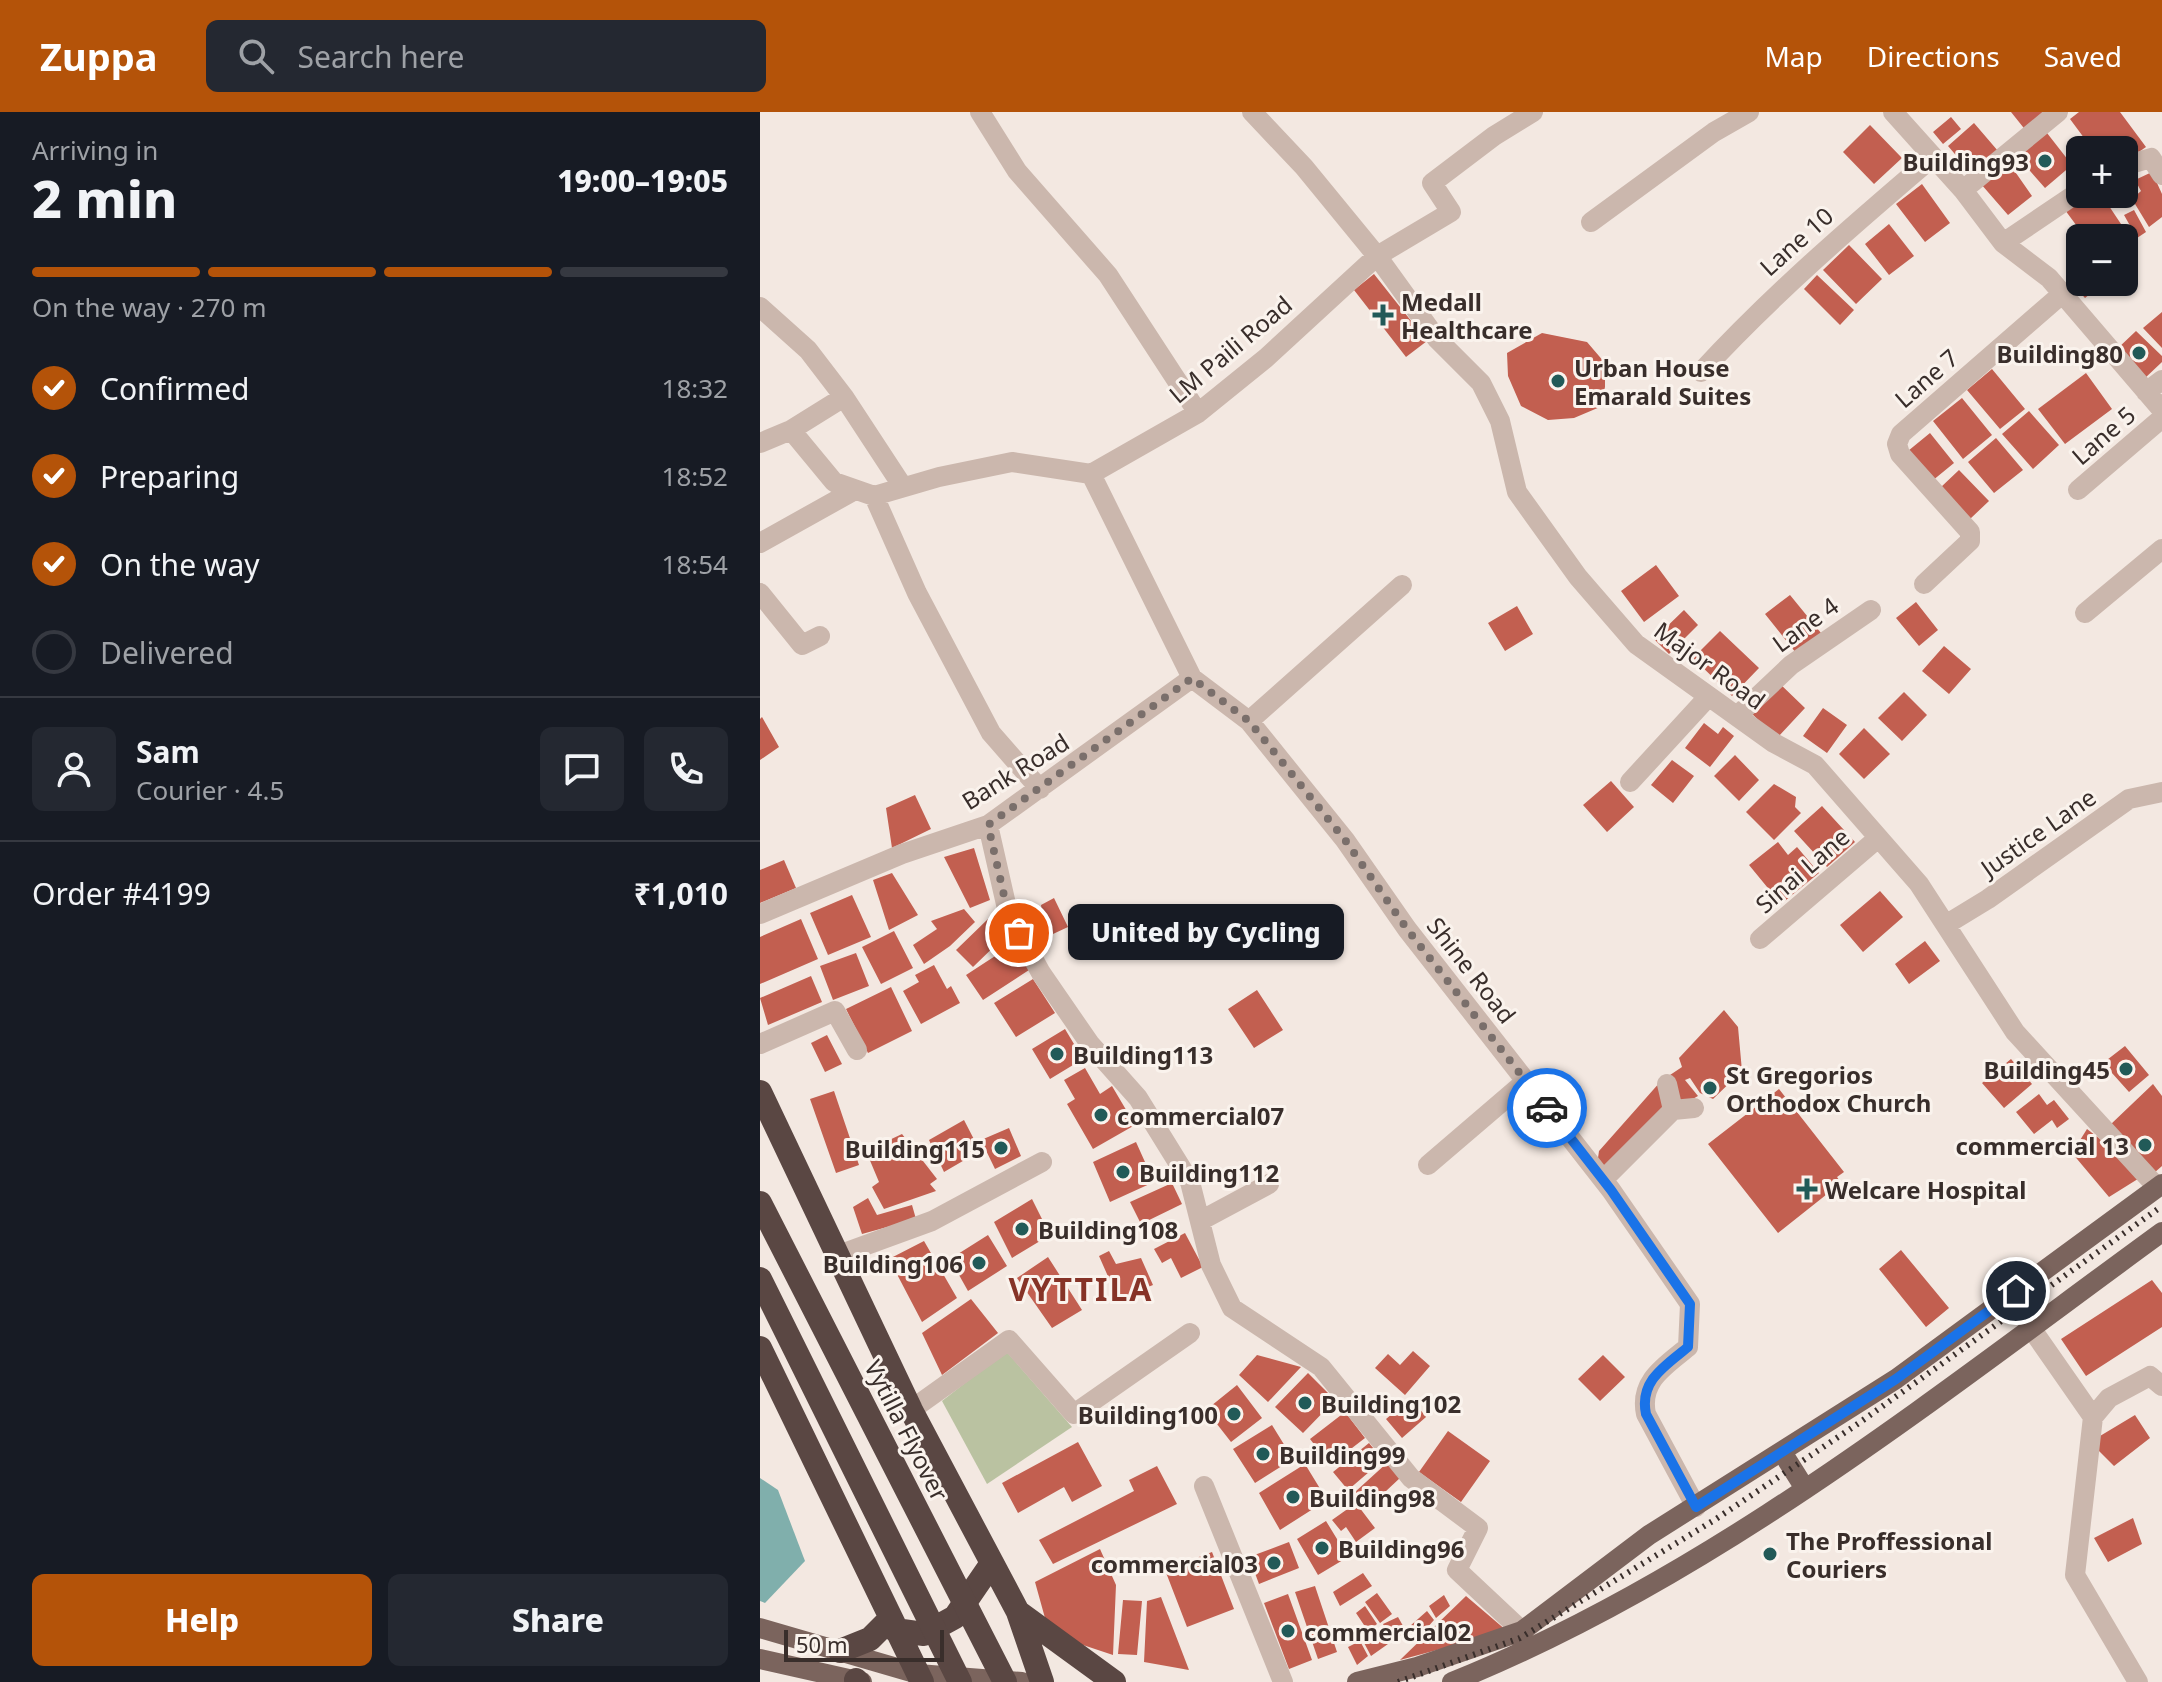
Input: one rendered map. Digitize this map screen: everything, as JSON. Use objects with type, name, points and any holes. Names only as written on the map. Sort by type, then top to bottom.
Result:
[{"type":"highway","points":[[760,1092],[911,1410],[1018,1612],[1042,1682]]},
{"type":"highway","name":"Vytilla Flyover","points":[[760,1203],[1005,1682]]},
{"type":"highway","points":[[760,1279],[960,1682]]},
{"type":"highway","points":[[760,1348],[920,1678]]},
{"type":"highway","points":[[893,1624],[924,1634],[955,1617],[992,1563]]},
{"type":"highway","points":[[1018,1612],[1114,1682]]},
{"type":"highway","points":[[840,1651],[870,1639],[893,1624]]},
{"type":"main road","points":[[1357,1682],[1417,1667],[1522,1631],[1649,1535],[1896,1379],[2160,1186]]},
{"type":"main road","points":[[1452,1682],[1532,1650],[1675,1572],[1923,1407],[2162,1232]]},
{"type":"main road","points":[[1782,1452],[1804,1487]]},
{"type":"main road","points":[[760,1628],[920,1678],[1022,1682]]},
{"type":"main road","points":[[760,1659],[859,1681]]},
{"type":"street","points":[[980,112],[1017,171],[1108,275],[1198,413]]},
{"type":"street","name":"Major Road","points":[[1252,112],[1304,167],[1377,256],[1437,339],[1481,383],[1500,421],[1517,492],[1578,577],[1636,644],[1774,743],[1815,765],[1919,884],[2015,1032],[2160,1186]]},
{"type":"street","name":"LM Paili Road","points":[[1091,474],[1198,413],[1266,358],[1377,256],[1451,212],[1432,183],[1494,136],[1533,112]]},
{"type":"street","points":[[1591,222],[1714,132],[1749,112]]},
{"type":"street","points":[[1893,112],[1963,190],[2003,243],[2049,278],[2154,386],[2162,410]]},
{"type":"street","points":[[1963,190],[2058,112]]},
{"type":"street","name":"Lane 10","points":[[1701,372],[1809,262],[1933,157]]},
{"type":"street","points":[[2138,162],[2151,158],[2162,175]]},
{"type":"street","points":[[2003,243],[2066,200]]},
{"type":"street","name":"Lane 7","points":[[1924,584],[1970,541],[1970,532],[1900,454],[1897,444],[1901,434],[2062,294]]},
{"type":"street","points":[[760,307],[808,350],[844,397],[903,487]]},
{"type":"street","points":[[760,443],[791,430],[844,397]]},
{"type":"street","name":"Lane 5","points":[[2078,490],[2162,418]]},
{"type":"street","points":[[791,430],[834,482],[865,493],[991,733],[1040,789]]},
{"type":"street","points":[[760,543],[865,493],[1012,462],[1091,474]]},
{"type":"street","name":"Shine Road","points":[[1091,474],[1159,619],[1192,678],[1249,721],[1345,840],[1407,929],[1603,1180],[1690,1304],[1688,1347],[1654,1375],[1643,1397],[1646,1414],[1696,1507]]},
{"type":"street","points":[[2085,613],[2162,549]]},
{"type":"street","points":[[1249,721],[1402,585]]},
{"type":"street","points":[[760,593],[802,645],[820,636]]},
{"type":"street","name":"Lane 4","points":[[1737,716],[1791,665],[1871,610]]},
{"type":"street","name":"Bank Road","points":[[760,914],[902,854],[988,825],[1192,678]]},
{"type":"street","points":[[1630,782],[1709,696]]},
{"type":"street","name":"Justice Lane","points":[[1947,924],[2129,799],[2162,792]]},
{"type":"street","points":[[988,825],[1008,913],[1041,973],[1090,1044],[1138,1098],[1167,1141],[1190,1182],[1211,1265],[1232,1308],[1321,1367],[1411,1478],[1478,1528],[1457,1570],[1522,1631]]},
{"type":"street","name":"Sinai Lane","points":[[1760,939],[1877,839]]},
{"type":"street","points":[[760,1044],[835,1011],[857,1050]]},
{"type":"street","points":[[1428,1165],[1526,1081]]},
{"type":"street","points":[[1667,1084],[1673,1110]]},
{"type":"street","points":[[1603,1180],[1673,1110],[1694,1108]]},
{"type":"street","points":[[836,1256],[932,1221],[1042,1162]]},
{"type":"street","points":[[1200,1221],[1269,1184]]},
{"type":"street","points":[[2031,1328],[2093,1417]]},
{"type":"street","points":[[911,1410],[1009,1340],[1074,1414],[1190,1333]]},
{"type":"street","points":[[2138,1682],[2075,1575],[2093,1417],[2109,1398],[2142,1379],[2150,1376],[2162,1386]]},
{"type":"street","points":[[1204,1486],[1283,1682]]},
{"type":"green space","points":[[1006,1351],[1072,1427],[987,1484],[942,1401]]},
{"type":"water","points":[[760,1478],[778,1490],[805,1561],[765,1603],[760,1601]]},
{"type":"building","points":[[2011,112],[2051,112],[2027,132]]},
{"type":"building","points":[[2079,112],[2120,112],[2138,136],[2083,136],[2070,119]]},
{"type":"building","points":[[1951,117],[1961,129],[1943,144],[1933,132]]},
{"type":"building","points":[[1974,123],[1998,151],[1972,174],[1948,146]]},
{"type":"building","points":[[1870,125],[1902,158],[1874,184],[1843,152]]},
{"type":"building","name":"Building93","points":[[2047,133],[2066,157],[2066,170],[2045,188],[2017,156]]},
{"type":"building","points":[[2138,136],[2146,147],[2138,152]]},
{"type":"building","points":[[2009,163],[2032,196],[2008,215],[1981,184]]},
{"type":"building","points":[[2152,172],[2162,194],[2162,217],[2149,227],[2137,208],[2141,191],[2138,179]]},
{"type":"building","points":[[1922,184],[1950,223],[1925,242],[1896,204]]},
{"type":"building","points":[[2110,208],[2121,224],[2075,224],[2065,210]]},
{"type":"building","points":[[2134,210],[2146,232],[2138,237],[2138,224],[2129,224],[2124,215]]},
{"type":"building","points":[[1889,224],[1914,256],[1889,275],[1865,244]]},
{"type":"building","points":[[1849,245],[1882,279],[1856,304],[1823,270]]},
{"type":"building","points":[[1374,274],[1427,341],[1406,357],[1354,290]]},
{"type":"building","points":[[1817,275],[1854,310],[1840,325],[1804,289]]},
{"type":"building","points":[[2162,312],[2162,348],[2143,328]]},
{"type":"building","name":"Building80","points":[[2136,331],[2162,356],[2162,362],[2144,379],[2117,349]]},
{"type":"building","name":"Urban House Emarald Suites","points":[[1542,333],[1587,342],[1605,363],[1605,387],[1600,407],[1574,418],[1548,420],[1521,406],[1508,376],[1507,353]]},
{"type":"building","points":[[1992,369],[2025,409],[2000,429],[1967,390]]},
{"type":"building","points":[[2086,373],[2112,409],[2065,444],[2038,409]]},
{"type":"building","points":[[1962,398],[1992,435],[1963,459],[1933,421]]},
{"type":"building","points":[[2029,411],[2059,445],[2033,469],[2002,434]]},
{"type":"building","points":[[1930,433],[1954,463],[1932,481],[1908,451]]},
{"type":"building","points":[[1996,438],[2023,470],[1994,493],[1968,462]]},
{"type":"building","points":[[1959,470],[1989,501],[1970,519],[1940,488]]},
{"type":"building","points":[[1656,565],[1679,596],[1644,622],[1621,591]]},
{"type":"building","points":[[1790,595],[1821,633],[1796,653],[1765,614]]},
{"type":"building","points":[[1916,602],[1938,630],[1919,646],[1896,618]]},
{"type":"building","points":[[1517,606],[1533,634],[1505,651],[1488,623]]},
{"type":"building","points":[[1684,610],[1698,625],[1669,654],[1654,639]]},
{"type":"building","points":[[1720,631],[1759,668],[1732,696],[1693,658]]},
{"type":"building","points":[[1944,646],[1971,669],[1949,694],[1922,671]]},
{"type":"building","points":[[1778,682],[1805,708],[1777,738],[1749,711]]},
{"type":"building","points":[[1904,692],[1927,715],[1902,741],[1878,718]]},
{"type":"building","points":[[1823,708],[1847,725],[1827,753],[1803,736]]},
{"type":"building","points":[[762,717],[779,747],[760,760],[760,719]]},
{"type":"building","points":[[1704,723],[1718,734],[1723,727],[1734,736],[1710,767],[1685,748]]},
{"type":"building","points":[[1864,728],[1890,754],[1864,779],[1839,754]]},
{"type":"building","points":[[1735,755],[1759,780],[1739,801],[1714,776]]},
{"type":"building","points":[[1672,760],[1694,776],[1673,803],[1651,785]]},
{"type":"building","points":[[1611,781],[1634,807],[1607,832],[1583,805]]},
{"type":"building","points":[[1774,784],[1796,797],[1795,807],[1801,813],[1774,840],[1746,812]]},
{"type":"building","points":[[915,795],[931,829],[892,848],[886,808]]},
{"type":"building","points":[[1822,806],[1855,842],[1827,867],[1794,831]]},
{"type":"building","points":[[1778,842],[1788,855],[1797,847],[1819,873],[1781,904],[1749,865]]},
{"type":"building","points":[[974,848],[990,900],[970,908],[944,857]]},
{"type":"building","points":[[784,860],[796,888],[760,903],[760,870]]},
{"type":"building","points":[[892,873],[918,915],[889,930],[873,880]]},
{"type":"building","points":[[1880,891],[1903,917],[1863,952],[1840,925]]},
{"type":"building","points":[[852,895],[871,937],[828,955],[810,913]]},
{"type":"building","points":[[1054,898],[1068,927],[1038,941],[1028,918],[1042,912],[1041,905]]},
{"type":"building","points":[[964,909],[975,922],[950,946],[924,964],[913,945],[937,929],[931,921]]},
{"type":"building","points":[[801,919],[818,959],[760,984],[760,937]]},
{"type":"building","points":[[988,919],[1005,936],[973,967],[956,950]]},
{"type":"building","points":[[894,931],[913,968],[881,984],[862,947]]},
{"type":"building","points":[[1925,941],[1940,961],[1909,984],[1895,964]]},
{"type":"building","points":[[1012,945],[1029,970],[983,1000],[966,975]]},
{"type":"building","points":[[856,953],[869,986],[833,1000],[820,966]]},
{"type":"building","points":[[934,965],[947,989],[951,986],[960,1003],[921,1024],[903,991],[919,982],[915,975]]},
{"type":"building","points":[[811,976],[822,1002],[768,1025],[760,998]]},
{"type":"building","points":[[1033,979],[1055,1013],[1016,1037],[994,1003]]},
{"type":"building","points":[[891,987],[912,1031],[868,1053],[846,1009]]},
{"type":"building","points":[[1257,990],[1283,1030],[1254,1048],[1228,1009]]},
{"type":"building","name":"St Gregorios Orthodox Church","points":[[1724,1010],[1738,1027],[1742,1071],[1713,1099],[1700,1093],[1690,1078],[1685,1080],[1698,1096],[1664,1115],[1606,1170],[1597,1165],[1599,1151],[1661,1081],[1682,1067],[1679,1058]]},
{"type":"building","name":"Building113","points":[[1065,1029],[1083,1059],[1050,1079],[1032,1049]]},
{"type":"building","points":[[827,1035],[842,1064],[825,1072],[811,1043]]},
{"type":"building","name":"Building45","points":[[2125,1046],[2149,1075],[2129,1092],[2103,1063]]},
{"type":"building","points":[[2011,1059],[2032,1084],[2004,1108],[1982,1083]]},
{"type":"building","name":"commercial07","points":[[1085,1068],[1100,1094],[1112,1086],[1135,1125],[1093,1149],[1067,1104],[1075,1099],[1064,1080]]},
{"type":"building","name":"commercial 13","points":[[2153,1084],[2162,1096],[2162,1166],[2154,1173],[2110,1125]]},
{"type":"building","points":[[1779,1089],[1844,1172],[1837,1177],[1841,1183],[1778,1233],[1708,1144]]},
{"type":"building","points":[[834,1091],[859,1165],[836,1173],[810,1099]]},
{"type":"building","points":[[2039,1094],[2047,1105],[2054,1100],[2069,1119],[2057,1128],[2052,1120],[2034,1134],[2016,1112]]},
{"type":"building","points":[[964,1120],[980,1151],[944,1172],[929,1140]]},
{"type":"building","name":"Building115","points":[[1009,1128],[1021,1156],[995,1169],[981,1140]]},
{"type":"building","points":[[2087,1129],[2120,1154],[2141,1177],[2109,1197],[2072,1153]]},
{"type":"building","points":[[902,1134],[937,1179],[930,1184],[936,1191],[884,1209],[872,1187],[879,1182],[866,1151]]},
{"type":"building","name":"Building112","points":[[1136,1142],[1154,1182],[1110,1202],[1093,1162]]},
{"type":"building","points":[[1172,1183],[1182,1204],[1141,1224],[1130,1202]]},
{"type":"building","points":[[868,1198],[877,1215],[912,1205],[916,1219],[862,1234],[853,1207]]},
{"type":"building","name":"Building108","points":[[1032,1199],[1050,1235],[1012,1258],[994,1222]]},
{"type":"building","points":[[1185,1233],[1203,1267],[1181,1278],[1171,1258],[1162,1263],[1154,1249]]},
{"type":"building","name":"Building106","points":[[988,1235],[1007,1266],[968,1291],[950,1259]]},
{"type":"building","points":[[924,1241],[957,1298],[922,1322],[889,1259]]},
{"type":"building","points":[[1901,1250],[1949,1308],[1926,1327],[1879,1269]]},
{"type":"building","points":[[1109,1251],[1116,1264],[1141,1258],[1153,1285],[1118,1299],[1099,1256]]},
{"type":"building","points":[[1048,1257],[1082,1310],[1052,1328],[1017,1278]]},
{"type":"building","points":[[2152,1280],[2162,1293],[2162,1327],[2086,1376],[2061,1339]]},
{"type":"building","points":[[971,1299],[998,1333],[942,1375],[922,1333]]},
{"type":"building","points":[[1413,1351],[1430,1366],[1405,1395],[1375,1368],[1388,1354],[1400,1365]]},
{"type":"building","points":[[1257,1355],[1301,1367],[1268,1402],[1239,1375]]},
{"type":"building","points":[[1603,1355],[1625,1377],[1600,1401],[1578,1379]]},
{"type":"building","name":"Building102","points":[[1308,1373],[1335,1400],[1303,1433],[1275,1407]]},
{"type":"building","name":"Building100","points":[[1237,1385],[1262,1418],[1231,1442],[1206,1410]]},
{"type":"building","points":[[1411,1398],[1426,1417],[1402,1438],[1386,1419]]},
{"type":"building","points":[[1345,1412],[1365,1438],[1330,1465],[1310,1439]]},
{"type":"building","points":[[2135,1415],[2150,1438],[2114,1466],[2090,1442]]},
{"type":"building","name":"Building99","points":[[1272,1425],[1293,1459],[1255,1483],[1233,1449]]},
{"type":"building","points":[[1448,1431],[1490,1461],[1461,1502],[1419,1472]]},
{"type":"building","points":[[1078,1442],[1102,1486],[1072,1502],[1064,1487],[1018,1513],[1002,1483]]},
{"type":"building","points":[[1369,1443],[1383,1460],[1348,1490],[1333,1472]]},
{"type":"building","points":[[1388,1462],[1401,1477],[1369,1507],[1355,1492]]},
{"type":"building","name":"Building98","points":[[1305,1464],[1327,1500],[1280,1530],[1259,1493]]},
{"type":"building","points":[[1157,1466],[1177,1504],[1053,1564],[1039,1540],[1134,1491],[1129,1480]]},
{"type":"building","points":[[1356,1503],[1375,1528],[1356,1542],[1346,1527],[1341,1531],[1332,1520]]},
{"type":"building","points":[[2133,1518],[2142,1544],[2108,1562],[2094,1538]]},
{"type":"building","name":"Building96","points":[[1326,1521],[1348,1557],[1318,1575],[1297,1539]]},
{"type":"building","name":"commercial03","points":[[1289,1542],[1299,1568],[1259,1584],[1249,1557]]},
{"type":"building","points":[[1100,1549],[1116,1585],[1113,1655],[1080,1644],[1045,1618],[1035,1582]]},
{"type":"building","points":[[1212,1552],[1234,1609],[1187,1627],[1165,1570]]},
{"type":"building","points":[[1363,1573],[1372,1586],[1340,1606],[1333,1592]]},
{"type":"building","points":[[1315,1586],[1337,1652],[1318,1659],[1295,1592]]},
{"type":"building","points":[[1377,1593],[1392,1614],[1380,1623],[1365,1602]]},
{"type":"building","name":"commercial02","points":[[1288,1594],[1312,1660],[1289,1669],[1264,1603]]},
{"type":"building","points":[[1444,1595],[1450,1606],[1436,1618],[1429,1606]]},
{"type":"building","points":[[1466,1596],[1507,1631],[1400,1660]]},
{"type":"building","points":[[1161,1597],[1189,1670],[1144,1662],[1147,1601]]},
{"type":"building","points":[[1123,1600],[1142,1601],[1137,1655],[1118,1654]]},
{"type":"building","points":[[1365,1606],[1377,1624],[1368,1631],[1356,1613]]},
{"type":"building","points":[[1427,1611],[1434,1620],[1418,1638],[1410,1626]]},
{"type":"building","points":[[1398,1617],[1407,1633],[1391,1640],[1383,1624]]},
{"type":"building","points":[[1378,1630],[1388,1644],[1371,1656],[1362,1639]]},
{"type":"building","points":[[1360,1641],[1368,1656],[1357,1665],[1348,1647]]},
{"type":"railway","points":[[1398,1682],[1520,1638],[1716,1519],[1859,1423],[2162,1206]]},
{"type":"way so far","points":[[1019,933],[1008,913],[988,825],[1112,739],[1192,678],[1249,721],[1345,840],[1407,929],[1547,1108]]},
{"type":"place","name":"Building93","points":[[2045,161]]},
{"type":"place","name":"Medall Healthcare","points":[[1383,315]]},
{"type":"place","name":"Building80","points":[[2139,353]]},
{"type":"place","name":"Urban House Emarald Suites","points":[[1558,381]]},
{"type":"place","name":"United by Cycling","points":[[1019,933]]},
{"type":"place","name":"Building113","points":[[1057,1054]]},
{"type":"place","name":"Building45","points":[[2126,1069]]},
{"type":"place","name":"St Gregorios Orthodox Church","points":[[1710,1088]]},
{"type":"place","name":"commercial07","points":[[1101,1115]]},
{"type":"place","name":"commercial 13","points":[[2145,1145]]},
{"type":"place","name":"Building115","points":[[1001,1148]]},
{"type":"place","name":"Building112","points":[[1123,1172]]},
{"type":"place","name":"Welcare Hospital","points":[[1807,1189]]},
{"type":"place","name":"Building108","points":[[1022,1229]]},
{"type":"place","name":"Building106","points":[[979,1263]]},
{"type":"place","name":"Building102","points":[[1305,1403]]},
{"type":"place","name":"Building100","points":[[1234,1414]]},
{"type":"place","name":"Building99","points":[[1263,1454]]},
{"type":"place","name":"Building98","points":[[1293,1497]]},
{"type":"place","name":"Building96","points":[[1322,1548]]},
{"type":"place","name":"The Proffessional Couriers","points":[[1770,1554]]},
{"type":"place","name":"commercial03","points":[[1274,1563]]},
{"type":"place","name":"commercial02","points":[[1288,1631]]},
{"type":"district","name":"VYTTILA","points":[[1081,1288]]},
{"type":"route","points":[[1547,1108],[1611,1190],[1690,1304],[1688,1347],[1654,1375],[1643,1397],[1646,1414],[1696,1507],[1896,1379],[2016,1291]]}]
